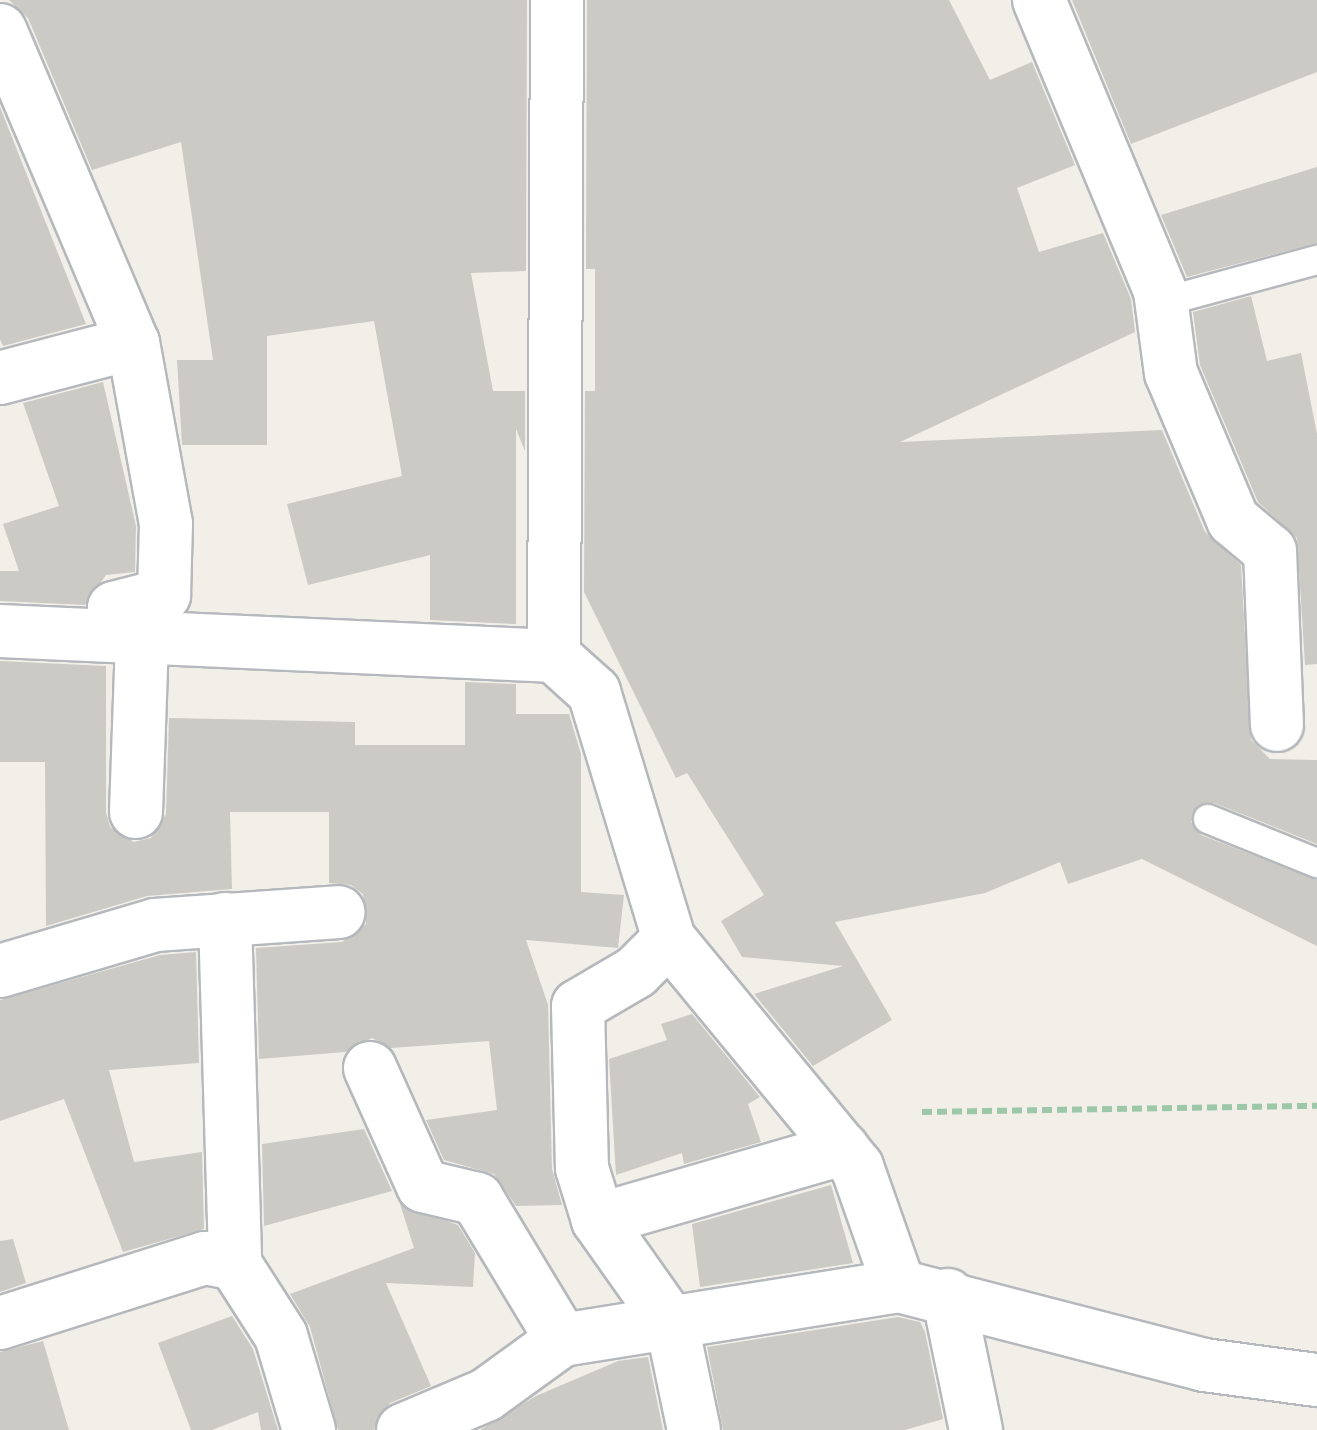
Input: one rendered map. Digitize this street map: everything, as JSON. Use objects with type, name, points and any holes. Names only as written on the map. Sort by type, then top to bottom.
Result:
[{"type":"street","points":[[554,656],[557,0]]},
{"type":"street","points":[[1039,0],[1162,302],[1170,373],[1232,520],[1270,551],[1277,726]]},
{"type":"street","points":[[0,30],[133,343],[166,524],[164,595],[114,608],[128,637],[136,812]]},
{"type":"street","points":[[0,378],[133,343]]},
{"type":"street","points":[[0,631],[554,656],[594,692],[669,939],[857,1167],[924,1291],[976,1430]]},
{"type":"street","points":[[0,972],[155,925],[339,912]]},
{"type":"street","points":[[225,919],[235,1264],[282,1336],[309,1430]]},
{"type":"street","points":[[669,939],[636,972],[578,1006],[582,1168],[598,1220],[672,1325],[694,1430]]},
{"type":"street","points":[[370,1068],[423,1186],[478,1199],[562,1340]]},
{"type":"street","points":[[598,1220],[844,1149]]},
{"type":"street","points":[[0,1323],[205,1258],[235,1264]]},
{"type":"street","points":[[403,1430],[486,1395],[562,1340],[924,1291],[1204,1365],[1317,1380]]},
{"type":"lane","points":[[1162,302],[1317,260]]},
{"type":"lane","points":[[1208,819],[1317,863]]},
{"type":"path","points":[[922,1112],[1317,1106]]},
{"type":"building","points":[[9,0],[527,0],[526,271],[471,273],[493,391],[525,391],[525,451],[516,429],[516,624],[430,620],[430,555],[308,585],[287,504],[402,476],[374,321],[267,336],[267,445],[182,445],[177,360],[213,360],[181,142],[92,170],[28,18]]},
{"type":"building","points":[[587,0],[949,0],[990,80],[1032,62],[1075,165],[1017,188],[1039,252],[1103,233],[1131,299],[1135,332],[900,442],[1162,430],[1205,532],[1241,565],[1251,740],[1270,759],[1317,760],[1317,844],[1214,803],[1197,806],[1191,822],[1201,835],[1317,880],[1317,946],[1142,859],[1068,884],[1060,862],[985,893],[835,922],[892,1020],[813,1066],[754,994],[843,966],[742,957],[721,921],[764,895],[687,773],[676,778],[584,592],[585,391],[595,391],[595,269],[586,269]]},
{"type":"building","points":[[1072,0],[1317,0],[1317,72],[1131,144]]},
{"type":"building","points":[[0,107],[86,324],[3,346],[0,339]]},
{"type":"building","points":[[1317,167],[1317,243],[1187,277],[1161,215]]},
{"type":"building","points":[[1251,296],[1267,361],[1301,353],[1317,434],[1317,664],[1305,665],[1297,538],[1258,502],[1200,365],[1193,312]]},
{"type":"building","points":[[103,382],[136,526],[135,572],[106,575],[85,605],[0,601],[0,571],[19,571],[3,524],[59,506],[23,403]]},
{"type":"building","points":[[0,661],[106,666],[106,812],[110,827],[134,842],[151,838],[166,814],[169,718],[355,722],[355,745],[465,745],[465,682],[516,684],[516,714],[569,714],[581,754],[581,892],[624,895],[618,948],[526,940],[548,1005],[552,1169],[562,1205],[516,1206],[494,1174],[444,1160],[426,1120],[497,1110],[489,1041],[391,1048],[372,1038],[345,1052],[259,1059],[256,948],[342,942],[366,924],[363,894],[351,885],[329,883],[329,812],[230,812],[232,889],[147,896],[46,926],[45,762],[0,762]]},
{"type":"building","points":[[196,952],[199,1063],[109,1070],[134,1162],[202,1152],[204,1229],[123,1252],[64,1099],[0,1121],[0,1000],[160,955]]},
{"type":"building","points":[[692,1014],[760,1097],[748,1104],[761,1142],[684,1164],[682,1153],[616,1175],[609,1059],[667,1040],[661,1024]]},
{"type":"building","points":[[364,1129],[392,1191],[264,1226],[262,1144]]},
{"type":"building","points":[[831,1185],[853,1263],[700,1287],[692,1224]]},
{"type":"building","points":[[400,1204],[458,1225],[475,1253],[473,1287],[386,1283],[431,1386],[390,1403],[374,1430],[338,1430],[310,1327],[290,1294],[414,1248]]},
{"type":"building","points":[[13,1239],[26,1283],[0,1292],[0,1241]]},
{"type":"building","points":[[232,1316],[253,1349],[278,1430],[261,1430],[258,1412],[212,1430],[191,1430],[158,1343]]},
{"type":"building","points":[[898,1317],[920,1322],[925,1332],[943,1419],[905,1430],[723,1430],[707,1347]]},
{"type":"building","points":[[43,1341],[69,1430],[0,1430],[0,1352]]},
{"type":"building","points":[[648,1357],[663,1430],[480,1430],[536,1396],[618,1361]]}]
